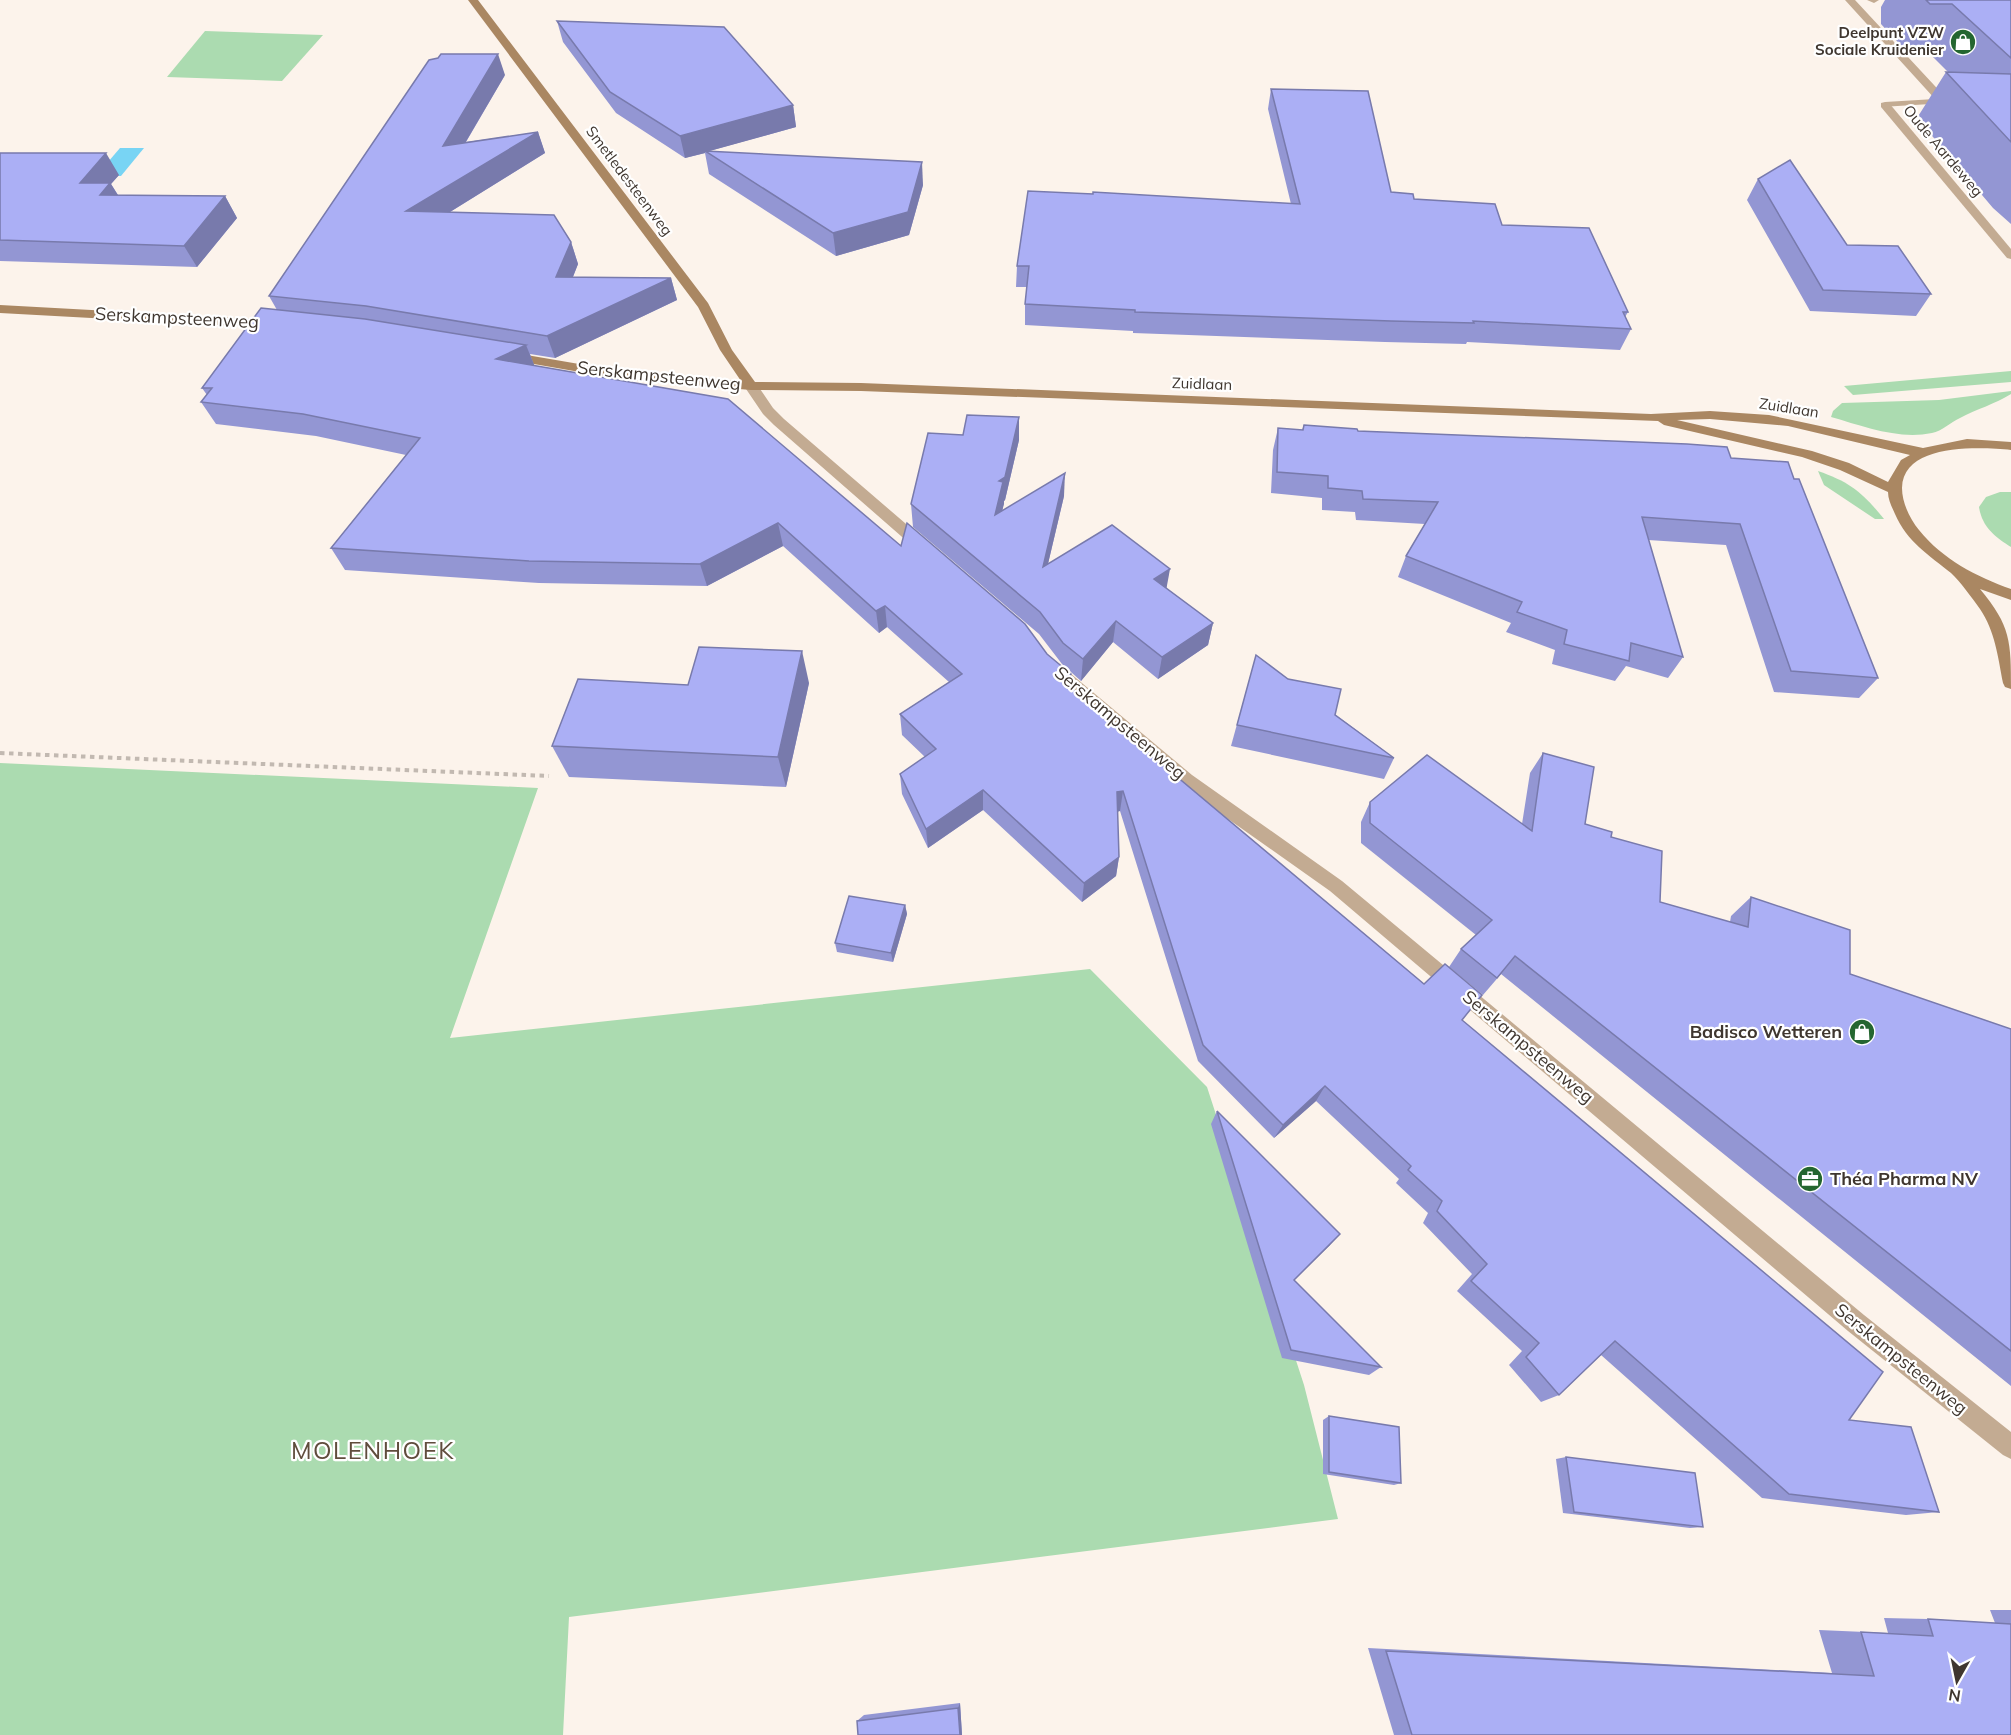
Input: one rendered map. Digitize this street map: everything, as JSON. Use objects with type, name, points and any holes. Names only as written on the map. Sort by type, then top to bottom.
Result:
[{"type":"street","name":"Smetledesteenweg","points":[[473,0],[704,306],[726,350],[751,386]]},
{"type":"street","name":"Oude Aardeweg","points":[[1850,0],[1943,101],[1885,105],[2011,256]]},
{"type":"street","name":"Serskampsteenweg","points":[[0,309],[286,325]]},
{"type":"street","name":"Serskampsteenweg","points":[[492,353],[620,375],[751,386],[768,411],[779,422],[936,558]]},
{"type":"street","name":"Zuidlaan","points":[[751,386],[861,387],[1651,418],[1687,414],[1741,417],[1805,425],[1889,447],[1920,452]]},
{"type":"street","name":"Zuidlaan","points":[[1651,418],[1798,451],[1853,469],[1895,490]]},
{"type":"street","points":[[2011,446],[1961,442],[1920,452],[1903,465],[1895,481],[1896,501],[1906,524],[1926,546],[1954,568],[1985,605],[2000,630],[2011,683]]},
{"type":"street","points":[[1954,568],[2011,595]]},
{"type":"street","name":"Serskampsteenweg","points":[[1043,655],[1054,670],[1186,780],[1336,886],[1856,1323],[2011,1447]]},
{"type":"path","points":[[0,753],[549,776]]},
{"type":"green space","points":[[205,31],[323,35],[282,81],[167,77]]},
{"type":"green space","points":[[2011,371],[2011,382],[1853,395],[1844,386]]},
{"type":"green space","points":[[2011,391],[2011,394],[2005,398],[1939,430],[1919,435],[1868,428],[1831,417],[1833,411],[1842,403],[1939,400]]},
{"type":"green space","points":[[1818,471],[1839,479],[1855,489],[1884,519],[1875,519],[1824,485]]},
{"type":"green space","points":[[2000,492],[2011,492],[2011,547],[1986,526],[1979,507],[1986,497]]},
{"type":"green space","points":[[0,763],[538,788],[450,1038],[1090,969],[1207,1087],[1304,1385],[1338,1519],[569,1617],[563,1735],[0,1735]]},
{"type":"water","points":[[120,148],[144,148],[121,176],[96,176]]},
{"type":"building","points":[[1926,0],[2011,0],[2011,58],[1952,4],[1930,4]]},
{"type":"building","points":[[557,21],[724,27],[793,105],[680,136],[610,92]]},
{"type":"building","points":[[441,54],[498,54],[443,146],[538,132],[406,211],[554,215],[571,242],[556,277],[671,278],[547,336],[366,306],[269,296],[429,60],[438,58]]},
{"type":"building","points":[[1946,72],[2011,74],[2011,142]]},
{"type":"building","points":[[1271,89],[1368,91],[1391,192],[1413,194],[1414,199],[1495,204],[1502,225],[1589,228],[1628,312],[1623,312],[1631,329],[1473,321],[1474,323],[1135,312],[1135,310],[1025,304],[1029,266],[1017,266],[1028,191],[1093,194],[1093,192],[1300,204]]},
{"type":"building","points":[[705,151],[922,162],[908,212],[833,233]]},
{"type":"building","points":[[0,153],[106,153],[80,183],[110,183],[100,195],[225,196],[184,246],[0,240]]},
{"type":"building","points":[[1790,160],[1847,245],[1898,246],[1931,294],[1823,290],[1758,179]]},
{"type":"building","points":[[261,308],[365,319],[526,345],[496,359],[728,399],[901,546],[907,523],[1025,624],[1047,654],[1071,674],[1064,682],[1424,984],[1445,964],[1482,995],[1462,1020],[1883,1372],[1849,1420],[1911,1427],[1939,1512],[1789,1494],[1615,1341],[1559,1395],[1526,1357],[1539,1343],[1471,1281],[1487,1264],[1437,1211],[1442,1201],[1408,1170],[1411,1166],[1325,1086],[1283,1125],[1203,1045],[1123,791],[1117,792],[1119,857],[1084,883],[983,790],[926,829],[900,774],[936,749],[900,714],[962,674],[885,606],[876,611],[778,523],[700,564],[529,561],[331,548],[420,438],[303,414],[201,402],[212,388],[202,388]]},
{"type":"building","points":[[967,415],[1019,417],[1005,477],[999,481],[1003,482],[995,515],[1065,473],[1043,567],[1112,525],[1170,569],[1154,579],[1213,623],[1162,657],[1116,621],[1083,659],[1063,643],[1040,612],[911,504],[928,433],[963,435]]},
{"type":"building","points":[[1304,425],[1357,429],[1358,431],[1727,447],[1731,458],[1788,462],[1794,479],[1799,479],[1878,678],[1791,671],[1740,524],[1642,517],[1683,657],[1631,643],[1629,661],[1564,644],[1567,630],[1517,612],[1522,602],[1406,556],[1438,502],[1363,499],[1362,491],[1328,488],[1328,476],[1277,472],[1278,428],[1303,430]]},
{"type":"building","points":[[699,647],[802,651],[778,757],[552,746],[578,679],[688,685]]},
{"type":"building","points":[[1256,655],[1288,679],[1341,689],[1335,715],[1394,758],[1237,725]]},
{"type":"building","points":[[1543,753],[1594,767],[1585,824],[1612,832],[1611,837],[1662,851],[1660,902],[1748,927],[1751,897],[1850,930],[1850,974],[2011,1029],[2011,1351],[1515,956],[1497,978],[1461,949],[1492,920],[1370,823],[1370,802],[1427,755],[1532,831]]},
{"type":"building","points":[[849,896],[905,905],[891,953],[835,943]]},
{"type":"building","points":[[1217,1111],[1340,1234],[1294,1280],[1381,1367],[1291,1350]]},
{"type":"building","points":[[1329,1416],[1399,1427],[1401,1483],[1329,1472]]},
{"type":"building","points":[[1566,1457],[1695,1473],[1703,1527],[1574,1512]]},
{"type":"building","points":[[1928,1619],[2011,1624],[2011,1735],[1412,1735],[1386,1651],[1874,1676],[1861,1632],[1933,1636]]},
{"type":"building","points":[[958,1708],[960,1735],[858,1735],[857,1721]]},
{"type":"place","name":"Deelpunt VZW Sociale Kruidenier","points":[[1963,42]]},
{"type":"place","name":"Badisco Wetteren","points":[[1862,1032]]},
{"type":"place","name":"Théa Pharma NV","points":[[1810,1179]]},
{"type":"district","name":"MOLENHOEK","points":[[373,1451]]}]
